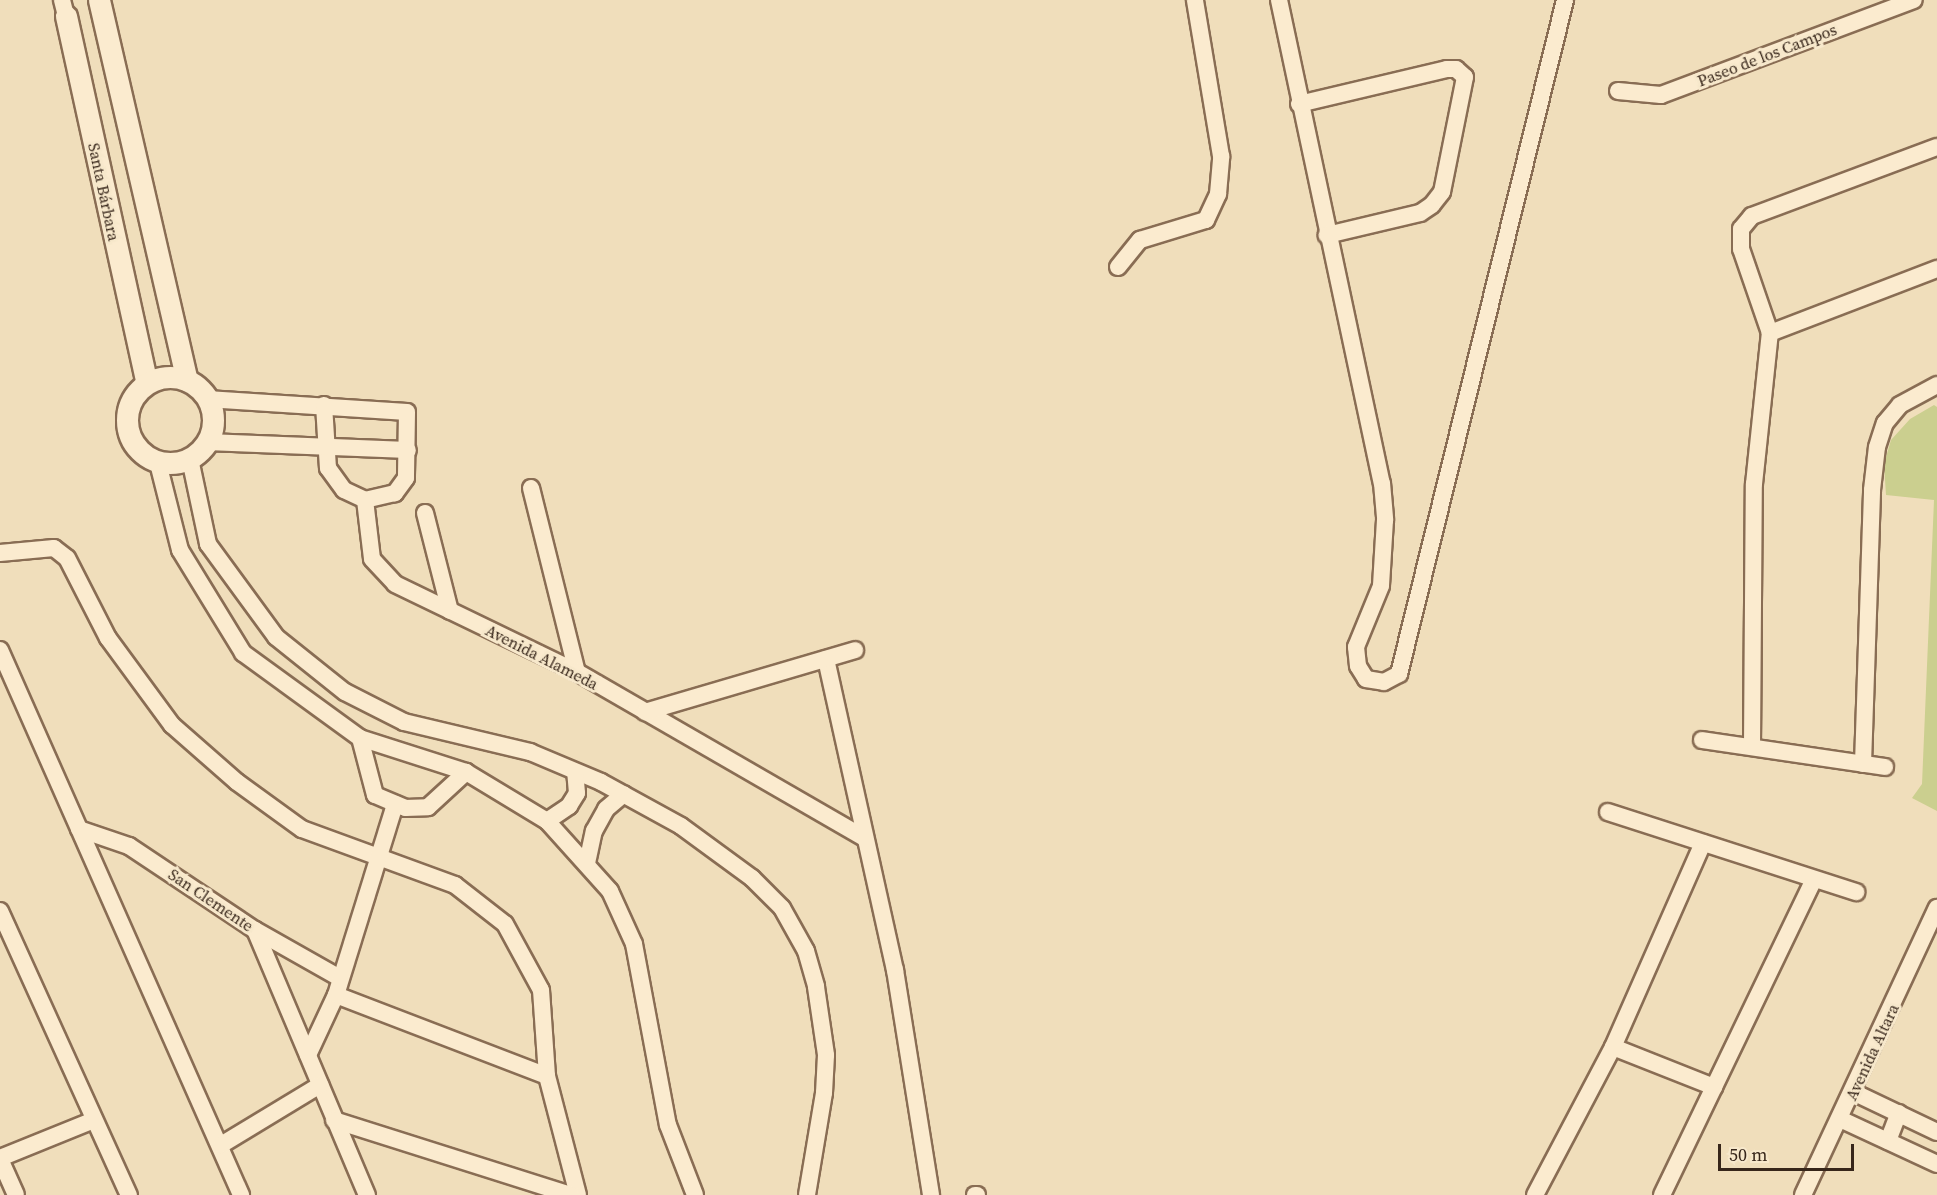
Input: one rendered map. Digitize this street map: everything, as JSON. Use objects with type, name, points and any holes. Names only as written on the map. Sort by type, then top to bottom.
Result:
[{"type":"street","points":[[99,0],[188,380],[207,399],[213,421],[207,442],[190,459],[159,463]]},
{"type":"street","points":[[1118,267],[1140,240],[1206,220],[1218,194],[1221,156],[1195,0]]},
{"type":"street","points":[[1279,0],[1327,236],[1382,483],[1384,520],[1381,586],[1356,647],[1358,666],[1366,679],[1384,682],[1399,674],[1565,0]]},
{"type":"street","name":"Paseo de los Campos","points":[[1618,91],[1661,95],[1869,8],[1914,0]]},
{"type":"street","name":"Santa Bárbara","points":[[64,8],[147,383]]},
{"type":"street","points":[[1299,104],[1448,69],[1456,69],[1465,77],[1466,90],[1442,192],[1432,205],[1420,213],[1327,236]]},
{"type":"street","points":[[1752,746],[1754,484],[1770,333],[1741,249],[1742,230],[1752,216],[1937,147]]},
{"type":"street","points":[[1770,333],[1937,269]]},
{"type":"street","points":[[188,380],[172,377],[147,383],[130,404],[128,427],[138,448],[159,463],[180,550],[243,653],[360,738],[466,772],[547,821],[587,863],[610,891],[634,944],[668,1125],[694,1195]]},
{"type":"street","points":[[1863,764],[1872,490],[1877,447],[1886,423],[1899,405],[1936,386]]},
{"type":"street","points":[[207,399],[324,405],[407,412],[406,478],[395,493],[364,500],[344,490],[328,468],[324,405]]},
{"type":"street","points":[[207,442],[408,450]]},
{"type":"street","points":[[190,459],[208,544],[276,637],[345,692],[404,722],[530,752],[624,795],[681,826],[752,878],[782,908],[806,951],[816,987],[826,1055],[824,1093],[807,1195]]},
{"type":"street","points":[[531,488],[577,672]]},
{"type":"street","name":"Avenida Alameda","points":[[364,500],[372,559],[395,584],[577,672],[865,838]]},
{"type":"street","points":[[425,513],[450,611]]},
{"type":"street","points":[[0,553],[54,548],[67,558],[108,638],[172,725],[237,782],[302,829],[379,860],[455,885],[505,924],[541,990],[547,1076],[578,1195]]},
{"type":"street","points":[[0,650],[241,1195]]},
{"type":"street","points":[[645,712],[855,650]]},
{"type":"street","points":[[826,659],[895,970],[931,1195]]},
{"type":"street","points":[[360,738],[375,795],[395,804],[428,807],[466,772]]},
{"type":"street","points":[[1702,740],[1885,767]]},
{"type":"street","points":[[547,821],[569,806],[577,793],[575,772]]},
{"type":"street","points":[[587,863],[594,831],[606,809],[624,795]]},
{"type":"street","points":[[308,1055],[336,994],[395,804]]},
{"type":"street","points":[[1608,812],[1813,881],[1856,892]]},
{"type":"street","name":"San Clemente","points":[[79,829],[129,846],[255,930],[340,978]]},
{"type":"street","points":[[1535,1195],[1614,1047],[1703,843]]},
{"type":"street","points":[[1662,1195],[1813,881]]},
{"type":"street","name":"Avenida Altara","points":[[1803,1195],[1937,908]]},
{"type":"street","points":[[0,911],[129,1195]]},
{"type":"street","points":[[255,930],[367,1195]]},
{"type":"street","points":[[336,994],[547,1076]]},
{"type":"street","points":[[1614,1047],[1714,1087]]},
{"type":"street","points":[[220,1145],[320,1085]]},
{"type":"street","points":[[1853,1092],[1937,1132]]},
{"type":"street","points":[[1888,1141],[1899,1113]]},
{"type":"street","points":[[1840,1119],[1937,1164]]},
{"type":"street","points":[[16,1195],[0,1159],[94,1120]]},
{"type":"street","points":[[334,1120],[571,1195]]},
{"type":"green space","points":[[1934,405],[1937,407],[1937,811],[1912,798],[1922,784],[1934,500],[1886,495],[1884,464],[1891,440],[1910,419]]}]
